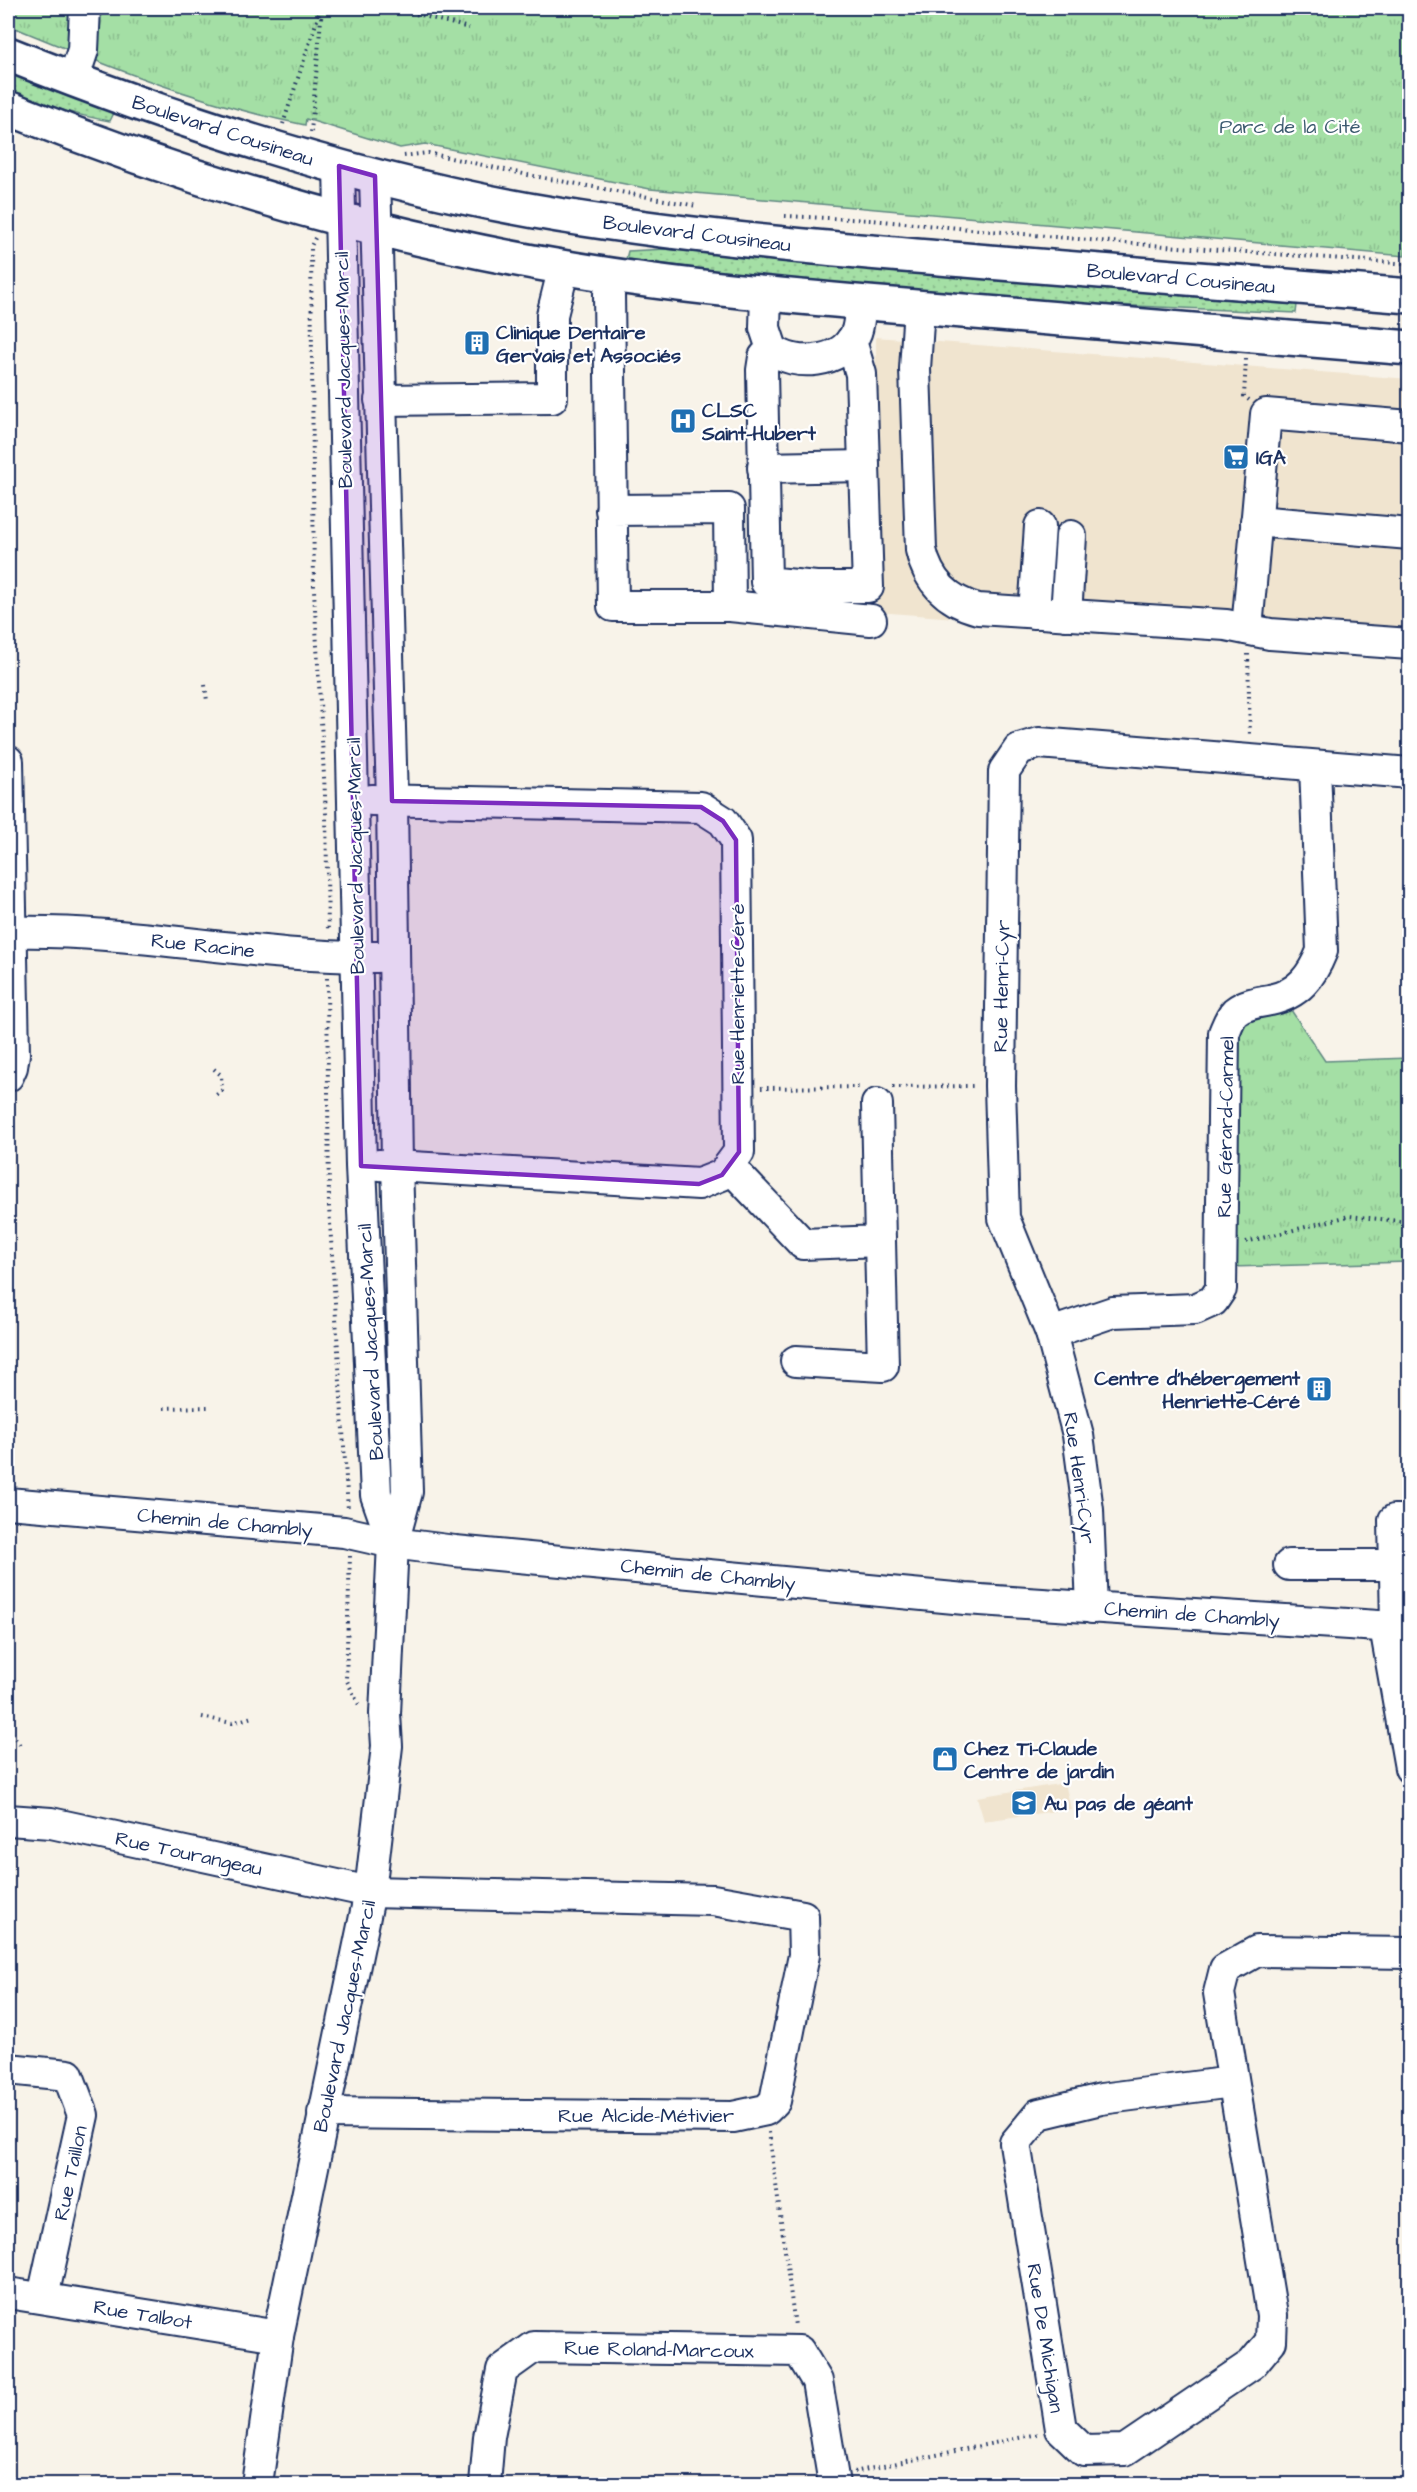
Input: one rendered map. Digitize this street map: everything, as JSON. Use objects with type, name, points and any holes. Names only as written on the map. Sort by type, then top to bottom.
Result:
[{"type":"main road","name":"Boulevard Cousineau","points":[[8,54],[190,122],[339,166],[385,167],[557,215],[735,240],[1410,296]]},
{"type":"main road","points":[[8,108],[108,147],[296,207],[328,226],[376,228],[564,267],[766,294],[1410,348]]},
{"type":"street","points":[[73,80],[83,50],[85,8]]},
{"type":"street","name":"Boulevard Jacques-Marcil","points":[[339,166],[328,226],[354,798],[361,1166],[376,1495],[393,1543]]},
{"type":"street","name":"Boulevard Jacques-Marcil","points":[[256,2484],[278,2336],[370,1892],[387,1746],[385,1714],[393,1543],[407,1492],[397,1165],[392,801],[376,228],[385,167]]},
{"type":"street","points":[[380,400],[552,398],[552,315],[564,267]]},
{"type":"street","points":[[611,275],[609,294],[612,606],[730,606],[790,598],[841,587],[868,587],[861,374],[851,341]]},
{"type":"street","points":[[766,294],[765,328],[772,349],[788,359],[812,360],[834,354],[851,341],[857,330],[861,303]]},
{"type":"street","points":[[919,307],[915,369],[920,541],[926,567],[940,589],[961,604],[978,609],[1226,625],[1248,638],[1270,634],[1410,644]]},
{"type":"street","points":[[772,349],[764,357],[762,370],[766,582],[790,598],[841,617],[871,620]]},
{"type":"street","points":[[1248,638],[1266,414],[1410,426]]},
{"type":"street","points":[[763,468],[864,466]]},
{"type":"street","points":[[611,510],[729,509],[730,606]]},
{"type":"street","points":[[1256,521],[1410,534]]},
{"type":"street","points":[[1034,613],[1040,526]]},
{"type":"street","points":[[1066,615],[1071,536]]},
{"type":"street","points":[[841,587],[841,617]]},
{"type":"street","name":"Rue Henri-Cyr","points":[[1092,1608],[1088,1510],[1078,1435],[1051,1333],[1004,1218],[1000,1086],[1004,771],[1019,749],[1039,743],[1410,773]]},
{"type":"street","points":[[8,761],[14,1054],[8,1076]]},
{"type":"street","name":"Rue Gérard-Carmel","points":[[1051,1333],[1113,1312],[1195,1309],[1213,1301],[1221,1288],[1224,1033],[1233,1014],[1247,1005],[1275,999],[1300,986],[1314,972],[1322,951],[1315,766]]},
{"type":"street","name":"Rue Henriette-Céré","points":[[354,798],[392,801],[701,807],[723,821],[736,840],[739,1152],[729,1166]]},
{"type":"street","name":"Rue Racine","points":[[12,932],[68,932],[327,957],[394,957]]},
{"type":"street","points":[[796,1361],[883,1366],[877,1104]]},
{"type":"street","points":[[361,1166],[397,1165],[699,1184],[723,1174],[729,1166],[803,1244],[880,1240]]},
{"type":"street","name":"Chemin de Chambly","points":[[8,1503],[163,1518],[257,1523],[351,1534],[393,1543],[455,1551],[953,1598],[1397,1627]]},
{"type":"street","points":[[1410,1521],[1394,1520],[1397,1627],[1410,1768]]},
{"type":"street","points":[[1289,1565],[1395,1565]]},
{"type":"street","name":"Rue Tourangeau","points":[[8,1820],[51,1823],[370,1892]]},
{"type":"street","points":[[370,1892],[712,1900],[803,1916],[804,1955],[775,2101],[766,2110]]},
{"type":"street","name":"Rue De Michigan","points":[[1232,2082],[1101,2099],[1039,2114],[1015,2144],[1061,2429],[1084,2451],[1125,2450],[1252,2364],[1271,2341],[1272,2315],[1219,1993],[1225,1969],[1257,1951],[1410,1953]]},
{"type":"street","name":"Rue Taillon","points":[[8,2069],[68,2075],[83,2115],[43,2297]]},
{"type":"street","name":"Rue Alcide-Métivier","points":[[323,2113],[734,2117],[766,2110]]},
{"type":"street","name":"Rue Talbot","points":[[8,2293],[278,2336]]},
{"type":"street","name":"Rue Roland-Marcoux","points":[[485,2484],[489,2437],[502,2370],[534,2347],[799,2351]]},
{"type":"street","points":[[799,2351],[817,2381],[834,2480]]},
{"type":"path","points":[[311,128],[322,8]]},
{"type":"path","points":[[281,130],[322,8]]},
{"type":"path","points":[[393,8],[470,28]]},
{"type":"path","name":"Boulevard Cousineau","points":[[385,167],[428,153],[528,176],[705,207]]},
{"type":"path","name":"Boulevard Cousineau","points":[[781,215],[871,220],[1092,240],[1410,264]]},
{"type":"path","points":[[328,226],[311,246],[314,590],[326,814],[329,1207],[346,1488],[351,1534],[346,1679],[359,1705],[385,1714]]},
{"type":"path","points":[[1244,396],[1246,352]]},
{"type":"path","points":[[1248,638],[1251,746]]},
{"type":"path","points":[[205,686],[207,701]]},
{"type":"path","points":[[214,1069],[221,1075],[222,1090],[215,1096]]},
{"type":"path","points":[[1222,1248],[1349,1216],[1410,1222]]},
{"type":"path","points":[[164,1408],[209,1407]]},
{"type":"path","points":[[202,1717],[232,1723],[252,1717]]},
{"type":"path","points":[[8,1729],[20,1745]]},
{"type":"path","points":[[766,2110],[799,2351]]},
{"type":"path","points":[[834,2480],[1061,2429]]},
{"type":"highlighted area","points":[[339,166],[375,176],[392,801],[701,807],[723,821],[736,840],[739,1152],[722,1175],[699,1184],[361,1166]]},
{"type":"shaded area","points":[[876,337],[1409,379],[1409,652],[877,612]]},
{"type":"shaded area","name":"Au pas de géant","points":[[1065,1783],[1071,1809],[984,1821],[977,1797]]},
{"type":"green space","name":"Parc de la Cité","points":[[8,8],[1409,8],[1410,200],[1405,256],[650,189],[425,144],[400,148],[306,119],[305,125],[228,106],[154,82],[8,25]]},
{"type":"green space","points":[[8,73],[114,113],[110,121],[83,116],[46,104],[8,89]]},
{"type":"green space","points":[[666,249],[793,263],[1297,305],[1296,313],[1089,304],[773,278],[626,259],[628,251]]},
{"type":"green space","points":[[1285,1001],[1325,1061],[1409,1058],[1409,1262],[1230,1267],[1237,1016]]},
{"type":"place","name":"Clinique Dentaire Gervais et Associés","points":[[477,343]]},
{"type":"place","name":"CLSC Saint-Hubert","points":[[683,421]]},
{"type":"place","name":"IGA","points":[[1236,457]]},
{"type":"place","name":"Centre d'hébergement Henriette-Céré","points":[[1319,1389]]},
{"type":"place","name":"Chez Ti-Claude Centre de jardin","points":[[945,1759]]},
{"type":"place","name":"Au pas de géant","points":[[1024,1803]]}]
